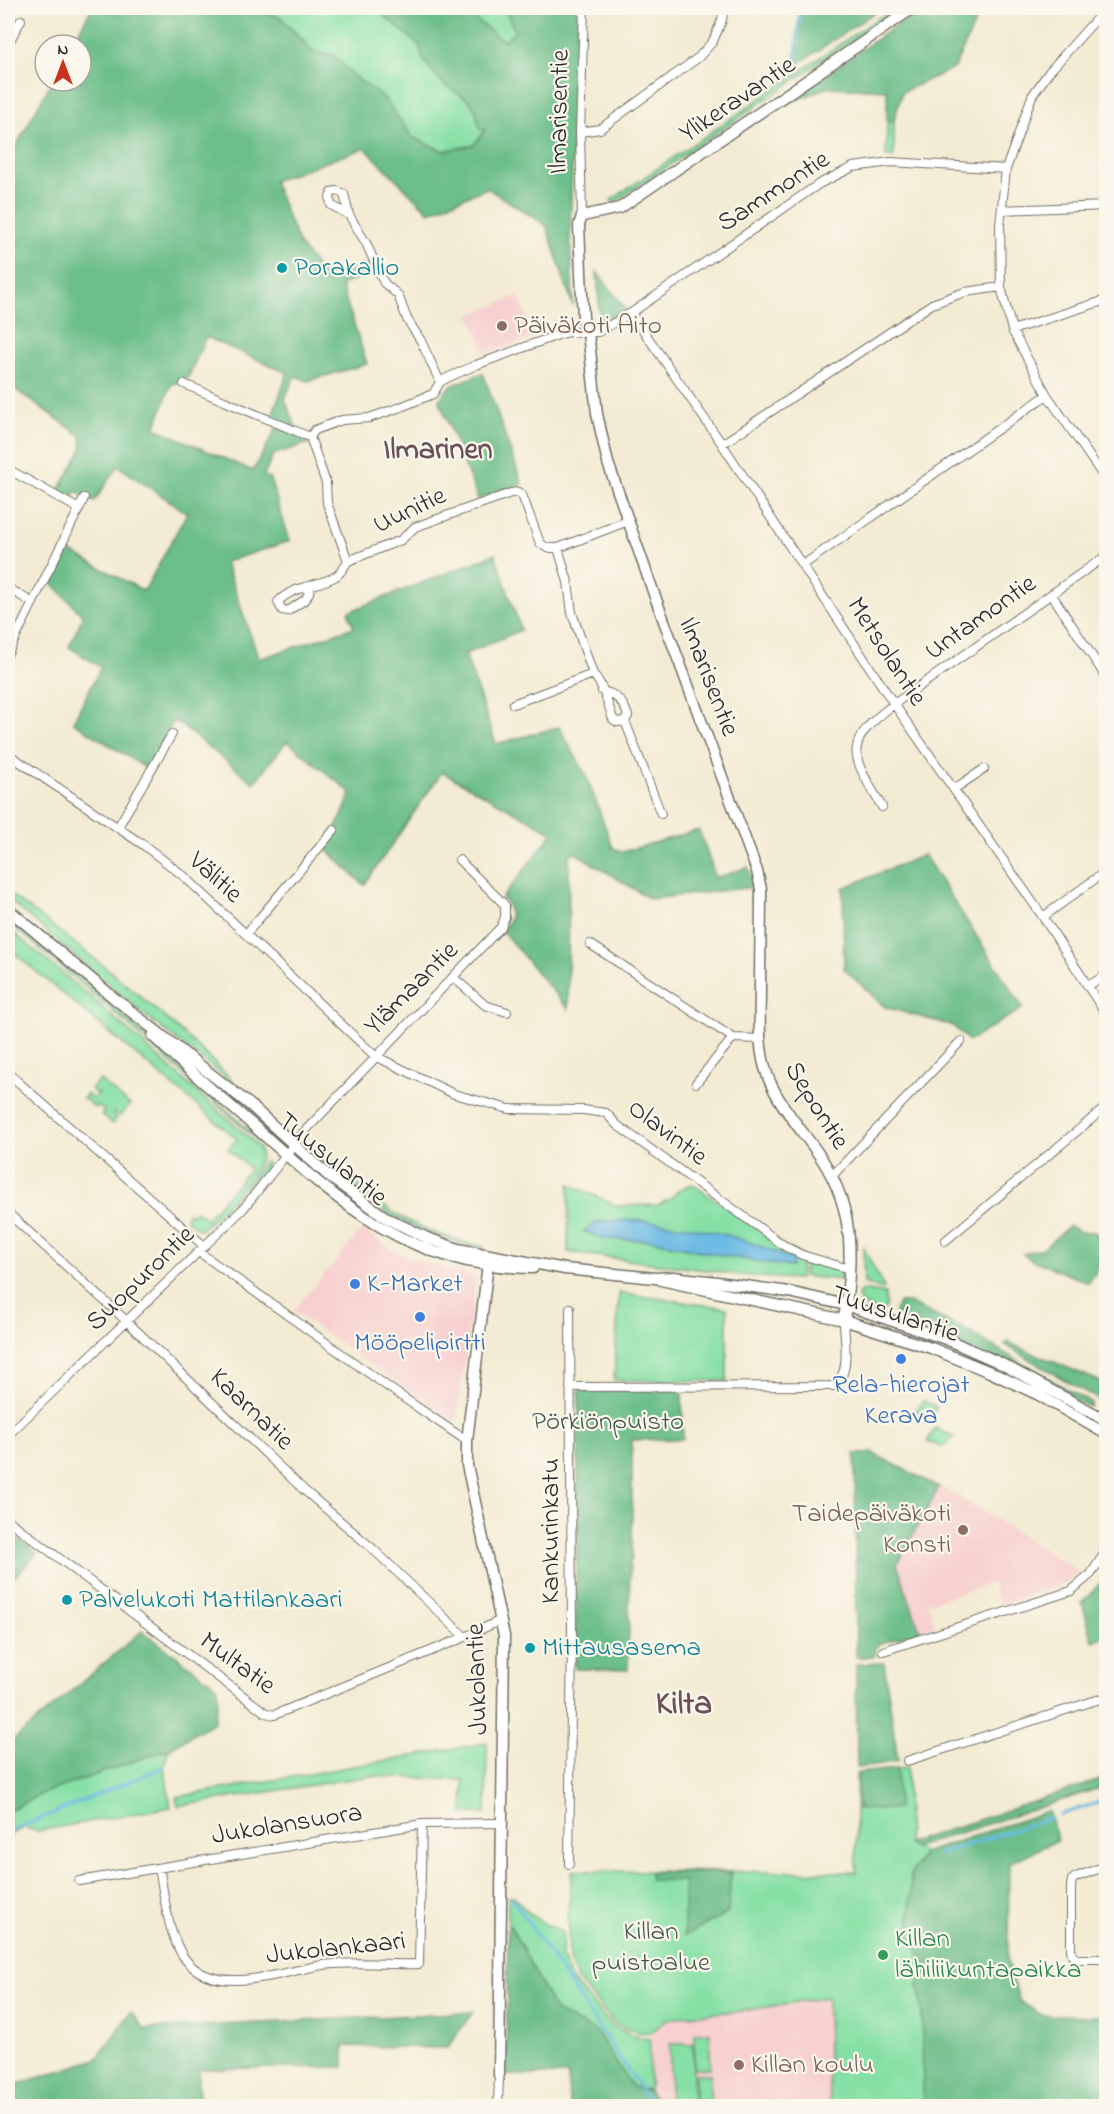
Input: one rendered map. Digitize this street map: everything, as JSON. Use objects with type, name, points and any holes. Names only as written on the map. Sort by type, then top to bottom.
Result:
[{"type":"street","name":"Ilmarisentie","points":[[584,8],[580,132],[582,216],[579,225],[584,319],[588,332],[597,414],[608,463],[628,521],[757,871],[761,889],[761,1039]]},
{"type":"street","points":[[580,132],[600,129],[699,57],[713,41],[724,8]]},
{"type":"street","name":"Ylikeravantie","points":[[582,216],[620,208],[913,8]]},
{"type":"street","points":[[1106,8],[1049,72],[1032,96],[1006,169],[1002,210],[1001,287],[1012,330],[1047,395],[1107,480]]},
{"type":"street","points":[[8,44],[21,20]]},
{"type":"street","name":"Sammontie","points":[[310,437],[315,430],[342,420],[369,418],[433,394],[440,382],[476,365],[558,335],[569,332],[598,332],[631,313],[819,184],[853,167],[891,162],[1006,169]]},
{"type":"street","points":[[1002,210],[1107,206]]},
{"type":"street","points":[[349,215],[366,243],[384,283],[398,295],[407,319],[422,341],[440,382]]},
{"type":"street","points":[[722,444],[932,304],[965,292],[1001,287]]},
{"type":"street","points":[[1012,330],[1107,300]]},
{"type":"street","name":"Metsolantie","points":[[631,313],[722,444],[894,704],[1043,917],[1107,1014]]},
{"type":"street","points":[[184,384],[310,437],[326,483],[327,503],[348,561],[337,576],[312,585]]},
{"type":"street","points":[[803,565],[1047,395]]},
{"type":"street","points":[[8,469],[79,509]]},
{"type":"street","name":"Uunitie","points":[[348,561],[401,540],[415,527],[518,492],[522,495],[540,543],[547,548],[558,548]]},
{"type":"street","points":[[8,652],[84,498]]},
{"type":"street","points":[[625,722],[617,722],[613,719],[599,680],[593,674],[572,613],[568,582],[558,548],[628,521]]},
{"type":"street","name":"Untamontie","points":[[882,807],[858,766],[856,749],[861,734],[894,704],[1107,556]]},
{"type":"street","points":[[8,588],[33,603]]},
{"type":"street","points":[[1052,595],[1104,674]]},
{"type":"street","points":[[513,704],[593,674]]},
{"type":"street","points":[[602,691],[610,693],[624,703],[628,716],[625,722],[661,814]]},
{"type":"street","points":[[118,827],[172,734]]},
{"type":"street","name":"Välitie","points":[[8,754],[118,827],[185,877],[375,1056]]},
{"type":"street","points":[[954,789],[984,769]]},
{"type":"street","points":[[246,934],[334,830]]},
{"type":"street","name":"Ylämaantie","points":[[295,1145],[375,1056],[454,978],[501,927],[505,917],[505,905],[459,860]]},
{"type":"street","points":[[1043,917],[1107,871]]},
{"type":"street","name":"Tuusulantie","points":[[8,909],[114,998],[249,1104],[331,1178],[388,1219],[427,1238],[489,1260]]},
{"type":"street","points":[[590,944],[733,1038],[696,1083]]},
{"type":"street","points":[[1088,986],[1107,975]]},
{"type":"street","points":[[454,978],[485,1005],[507,1011]]},
{"type":"street","name":"Tuusulantie","points":[[114,998],[161,1044],[338,1200],[383,1229],[422,1248],[489,1260],[565,1269],[655,1278],[673,1277],[758,1287],[846,1305],[946,1339],[998,1362],[1107,1420]]},
{"type":"street","name":"Sepontie","points":[[733,1038],[761,1039],[763,1060],[769,1079],[783,1106],[833,1175],[848,1219],[849,1269],[844,1320]]},
{"type":"street","points":[[833,1175],[961,1041]]},
{"type":"street","name":"Olavintie","points":[[375,1056],[454,1094],[509,1109],[583,1110],[606,1113],[617,1125],[786,1247],[802,1255],[849,1269]]},
{"type":"street","points":[[8,1073],[202,1249],[389,1388],[467,1441]]},
{"type":"street","points":[[945,1241],[1107,1107]]},
{"type":"street","name":"Suopurontie","points":[[8,1435],[243,1209],[295,1145]]},
{"type":"street","name":"Kaarnatie","points":[[8,1213],[304,1490],[373,1549],[465,1638]]},
{"type":"street","name":"Jukolantie","points":[[489,1260],[467,1441],[468,1480],[504,1636],[498,2106]]},
{"type":"street","name":"Tuusulantie","points":[[655,1278],[672,1284],[844,1320],[931,1348],[1037,1394],[1107,1434]]},
{"type":"street","name":"Kankurinkatu","points":[[569,1864],[572,1635],[570,1308]]},
{"type":"street","points":[[570,1387],[833,1386],[840,1379],[845,1366],[844,1320]]},
{"type":"street","name":"Multatie","points":[[8,1520],[266,1713],[274,1715],[465,1638],[501,1620]]},
{"type":"street","points":[[883,1651],[1071,1591],[1086,1580],[1107,1551]]},
{"type":"street","points":[[907,1761],[1107,1697]]},
{"type":"street","name":"Jukolansuora","points":[[79,1881],[422,1824],[502,1823]]},
{"type":"street","name":"Jukolankaari","points":[[159,1868],[173,1934],[179,1949],[187,1961],[210,1977],[241,1980],[325,1965],[419,1964],[422,1824]]},
{"type":"street","points":[[1107,1866],[1072,1880],[1071,1950],[1073,1957],[1078,1959],[1107,1959]]},
{"type":"shaded area","name":"Päiväkoti Aito","points":[[519,295],[534,337],[486,354],[470,315]]},
{"type":"shaded area","points":[[362,1230],[404,1257],[476,1276],[456,1423],[293,1311]]},
{"type":"shaded area","name":"Taidepäiväkoti Konsti","points":[[939,1487],[956,1495],[1080,1572],[1064,1584],[999,1605],[992,1583],[928,1603],[935,1626],[920,1631],[897,1564]]},
{"type":"shaded area","name":"Killan koulu","points":[[827,1997],[829,2106],[660,2106],[649,2091],[651,2032],[665,2021],[687,2015],[743,2011]]},
{"type":"green space","points":[[92,8],[246,8],[280,17],[315,53],[333,55],[356,78],[385,99],[412,137],[443,151],[474,145],[485,130],[480,129],[476,112],[469,100],[444,85],[423,60],[419,45],[375,8],[460,8],[504,41],[515,31],[504,8],[578,8],[570,228],[573,306],[546,225],[487,188],[429,212],[365,148],[273,181],[299,244],[327,280],[372,263],[375,271],[341,285],[367,364],[308,381],[295,376],[285,399],[296,428],[271,418],[288,373],[206,337],[188,378],[171,385],[155,428],[253,471],[277,427],[308,439],[309,443],[273,455],[264,476],[270,479],[290,541],[225,562],[259,659],[354,627],[348,612],[495,554],[521,630],[465,654],[496,744],[559,727],[586,775],[613,848],[622,852],[699,830],[716,878],[748,867],[755,887],[650,899],[574,852],[569,856],[568,1009],[502,931],[510,919],[508,904],[502,898],[553,833],[442,772],[364,885],[324,847],[342,816],[351,793],[287,741],[254,783],[174,720],[147,769],[73,722],[101,667],[69,647],[83,616],[52,583],[69,551],[144,591],[187,513],[118,466],[94,502],[76,491],[71,500],[58,492],[82,449],[81,436],[8,384],[8,161],[45,93],[93,93],[93,33],[78,33]]},
{"type":"green space","points":[[246,8],[504,8],[515,31],[485,130],[474,145],[443,151],[412,137],[385,99],[356,78],[333,55],[315,53],[280,17]]},
{"type":"green space","points":[[800,8],[881,8],[795,66]]},
{"type":"green space","points":[[893,8],[900,8],[614,203],[611,200]]},
{"type":"green space","points":[[921,8],[982,8],[954,68],[902,92],[894,121],[887,121],[887,90],[829,87],[781,106]]},
{"type":"green space","points":[[887,121],[894,121],[894,156],[886,157]]},
{"type":"green space","points":[[597,272],[627,311],[600,321]]},
{"type":"green space","points":[[483,373],[522,484],[478,499],[439,400],[450,386]]},
{"type":"green space","points":[[924,855],[1023,1008],[969,1041],[953,1026],[885,1007],[844,969],[843,888]]},
{"type":"green space","points":[[8,893],[131,988],[246,1094],[152,1021],[8,899]]},
{"type":"green space","points":[[8,918],[113,1006],[261,1141],[258,1141],[102,1001],[8,922]]},
{"type":"green space","points":[[8,928],[87,994],[257,1145],[261,1157],[257,1167],[226,1206],[202,1228],[198,1229],[186,1219],[188,1212],[192,1215],[196,1211],[206,1219],[250,1169],[228,1149],[237,1139],[8,948]]},
{"type":"green space","points":[[100,1080],[130,1105],[120,1116],[114,1112],[117,1118],[113,1124],[101,1114],[104,1111],[97,1105],[95,1108],[83,1099],[87,1094],[93,1099],[100,1091],[96,1094],[91,1089]]},
{"type":"green space","points":[[328,1158],[381,1204],[401,1217],[441,1235],[484,1247],[482,1249],[454,1242],[413,1227],[388,1214],[320,1164]]},
{"type":"green space","points":[[265,1161],[268,1166],[254,1191],[209,1237],[204,1233],[235,1203]]},
{"type":"green space","points":[[569,1184],[617,1206],[658,1205],[670,1199],[680,1189],[692,1184],[786,1247],[802,1255],[800,1279],[758,1277],[568,1252]],"holes":[[[629,1220],[674,1225],[792,1266],[725,1256],[651,1240],[605,1239]]]},
{"type":"green space","points":[[1069,1226],[1081,1232],[1095,1232],[1106,1242],[1106,1263],[1100,1265],[1089,1283],[1023,1254],[1044,1248]]},
{"type":"green space","points":[[863,1246],[884,1288],[882,1289],[864,1283]]},
{"type":"green space","points":[[805,1261],[834,1267],[841,1273],[842,1280],[803,1276]]},
{"type":"green space","points":[[862,1290],[885,1294],[886,1307],[881,1314],[861,1304],[858,1295]]},
{"type":"green space","points":[[619,1293],[727,1308],[727,1381],[614,1380]]},
{"type":"green space","points":[[899,1303],[909,1303],[963,1329],[1091,1403],[1091,1406],[896,1316],[895,1311]]},
{"type":"green space","points":[[1007,1342],[1106,1384],[1106,1404],[1005,1345]]},
{"type":"green space","name":"Pörkiönpuisto","points":[[579,1390],[682,1390],[683,1439],[632,1440],[632,1560],[630,1561],[628,1670],[575,1669]]},
{"type":"green space","points":[[923,1401],[935,1406],[936,1409],[930,1420],[915,1413]]},
{"type":"green space","points":[[935,1428],[954,1437],[943,1447],[927,1442]]},
{"type":"green space","points":[[872,1453],[939,1487],[897,1564],[920,1631],[878,1644],[874,1657],[856,1657],[855,1454]]},
{"type":"green space","points":[[8,1531],[37,1553],[8,1584]]},
{"type":"green space","points":[[1099,1584],[1106,1589],[1106,1636],[1093,1641],[1082,1603]]},
{"type":"green space","points":[[142,1631],[218,1687],[214,1722],[169,1749],[41,1794],[8,1811],[8,1745]]},
{"type":"green space","points":[[884,1663],[898,1761],[857,1768],[856,1664]]},
{"type":"green space","points":[[487,1743],[486,1813],[463,1813],[464,1780],[371,1776],[178,1806],[176,1797]]},
{"type":"green space","points":[[169,1749],[164,1765],[171,1807],[38,1831],[24,1828],[8,1835],[8,1811],[66,1784]]},
{"type":"green space","name":"Killan puistoalue","points":[[907,1768],[908,1843],[924,1853],[911,1873],[910,1936],[927,1969],[918,1984],[922,2011],[923,2106],[829,2106],[827,1997],[743,2011],[687,2015],[665,2021],[651,2032],[637,2033],[614,2023],[577,1979],[569,1959],[568,1916],[572,1871],[856,1872],[856,1774]]},
{"type":"green space","points":[[897,1769],[898,1809],[858,1809],[858,1773]]},
{"type":"green space","points":[[1106,1778],[1106,1786],[913,1848],[908,1843]]},
{"type":"green space","points":[[1048,1811],[1058,1840],[1009,1863],[1008,1962],[1020,2002],[1042,2015],[1106,2016],[1106,2106],[923,2106],[922,2011],[918,1984],[927,1969],[910,1936],[911,1873],[924,1853]]},
{"type":"green space","points":[[650,1872],[731,1873],[728,1913],[684,1936],[684,1881],[650,1880]]},
{"type":"green space","points":[[514,1896],[536,1918],[563,1932],[562,1957],[571,1979],[611,2025],[635,2037],[650,2039],[649,2090],[632,2087],[597,2032],[555,2011],[508,1925],[508,1897]]},
{"type":"green space","points":[[508,1925],[555,2011],[597,2032],[632,2087],[649,2091],[660,2106],[569,2106],[568,2075],[506,2075]]},
{"type":"green space","points":[[131,2012],[145,2029],[473,2012],[447,2048],[344,2046],[344,2067],[199,2069],[199,2106],[8,2106],[8,2087],[97,2059]]},
{"type":"green space","points":[[694,2033],[710,2033],[710,2068],[694,2068]]},
{"type":"green space","points":[[670,2044],[693,2044],[693,2106],[670,2106]]},
{"type":"green space","points":[[695,2074],[710,2074],[710,2106],[695,2106]]},
{"type":"water","points":[[629,1220],[713,1231],[753,1243],[792,1260],[792,1267],[651,1240],[605,1239],[583,1231],[598,1222]]},
{"type":"waterway","points":[[795,66],[800,8]]},
{"type":"waterway","points":[[8,1832],[164,1767]]},
{"type":"waterway","points":[[1060,1815],[1106,1800]]},
{"type":"waterway","points":[[939,1854],[1051,1818]]},
{"type":"waterway","points":[[512,1898],[652,2106]]},
{"type":"place","name":"Porakallio","points":[[282,268]]},
{"type":"place","name":"Päiväkoti Aito","points":[[502,326]]},
{"type":"place","name":"K-Market","points":[[355,1284]]},
{"type":"place","name":"Mööpelipirtti","points":[[420,1317]]},
{"type":"place","name":"Rela-hierojat Kerava","points":[[901,1359]]},
{"type":"place","name":"Taidepäiväkoti Konsti","points":[[963,1530]]},
{"type":"place","name":"Palvelukoti Mattilankaari","points":[[67,1600]]},
{"type":"place","name":"Mittausasema","points":[[530,1648]]},
{"type":"place","name":"Killan lähiliikuntapaikka","points":[[883,1955]]},
{"type":"place","name":"Killan koulu","points":[[739,2065]]},
{"type":"district","name":"Ilmarinen","points":[[438,451]]},
{"type":"district","name":"Kilta","points":[[684,1705]]}]
